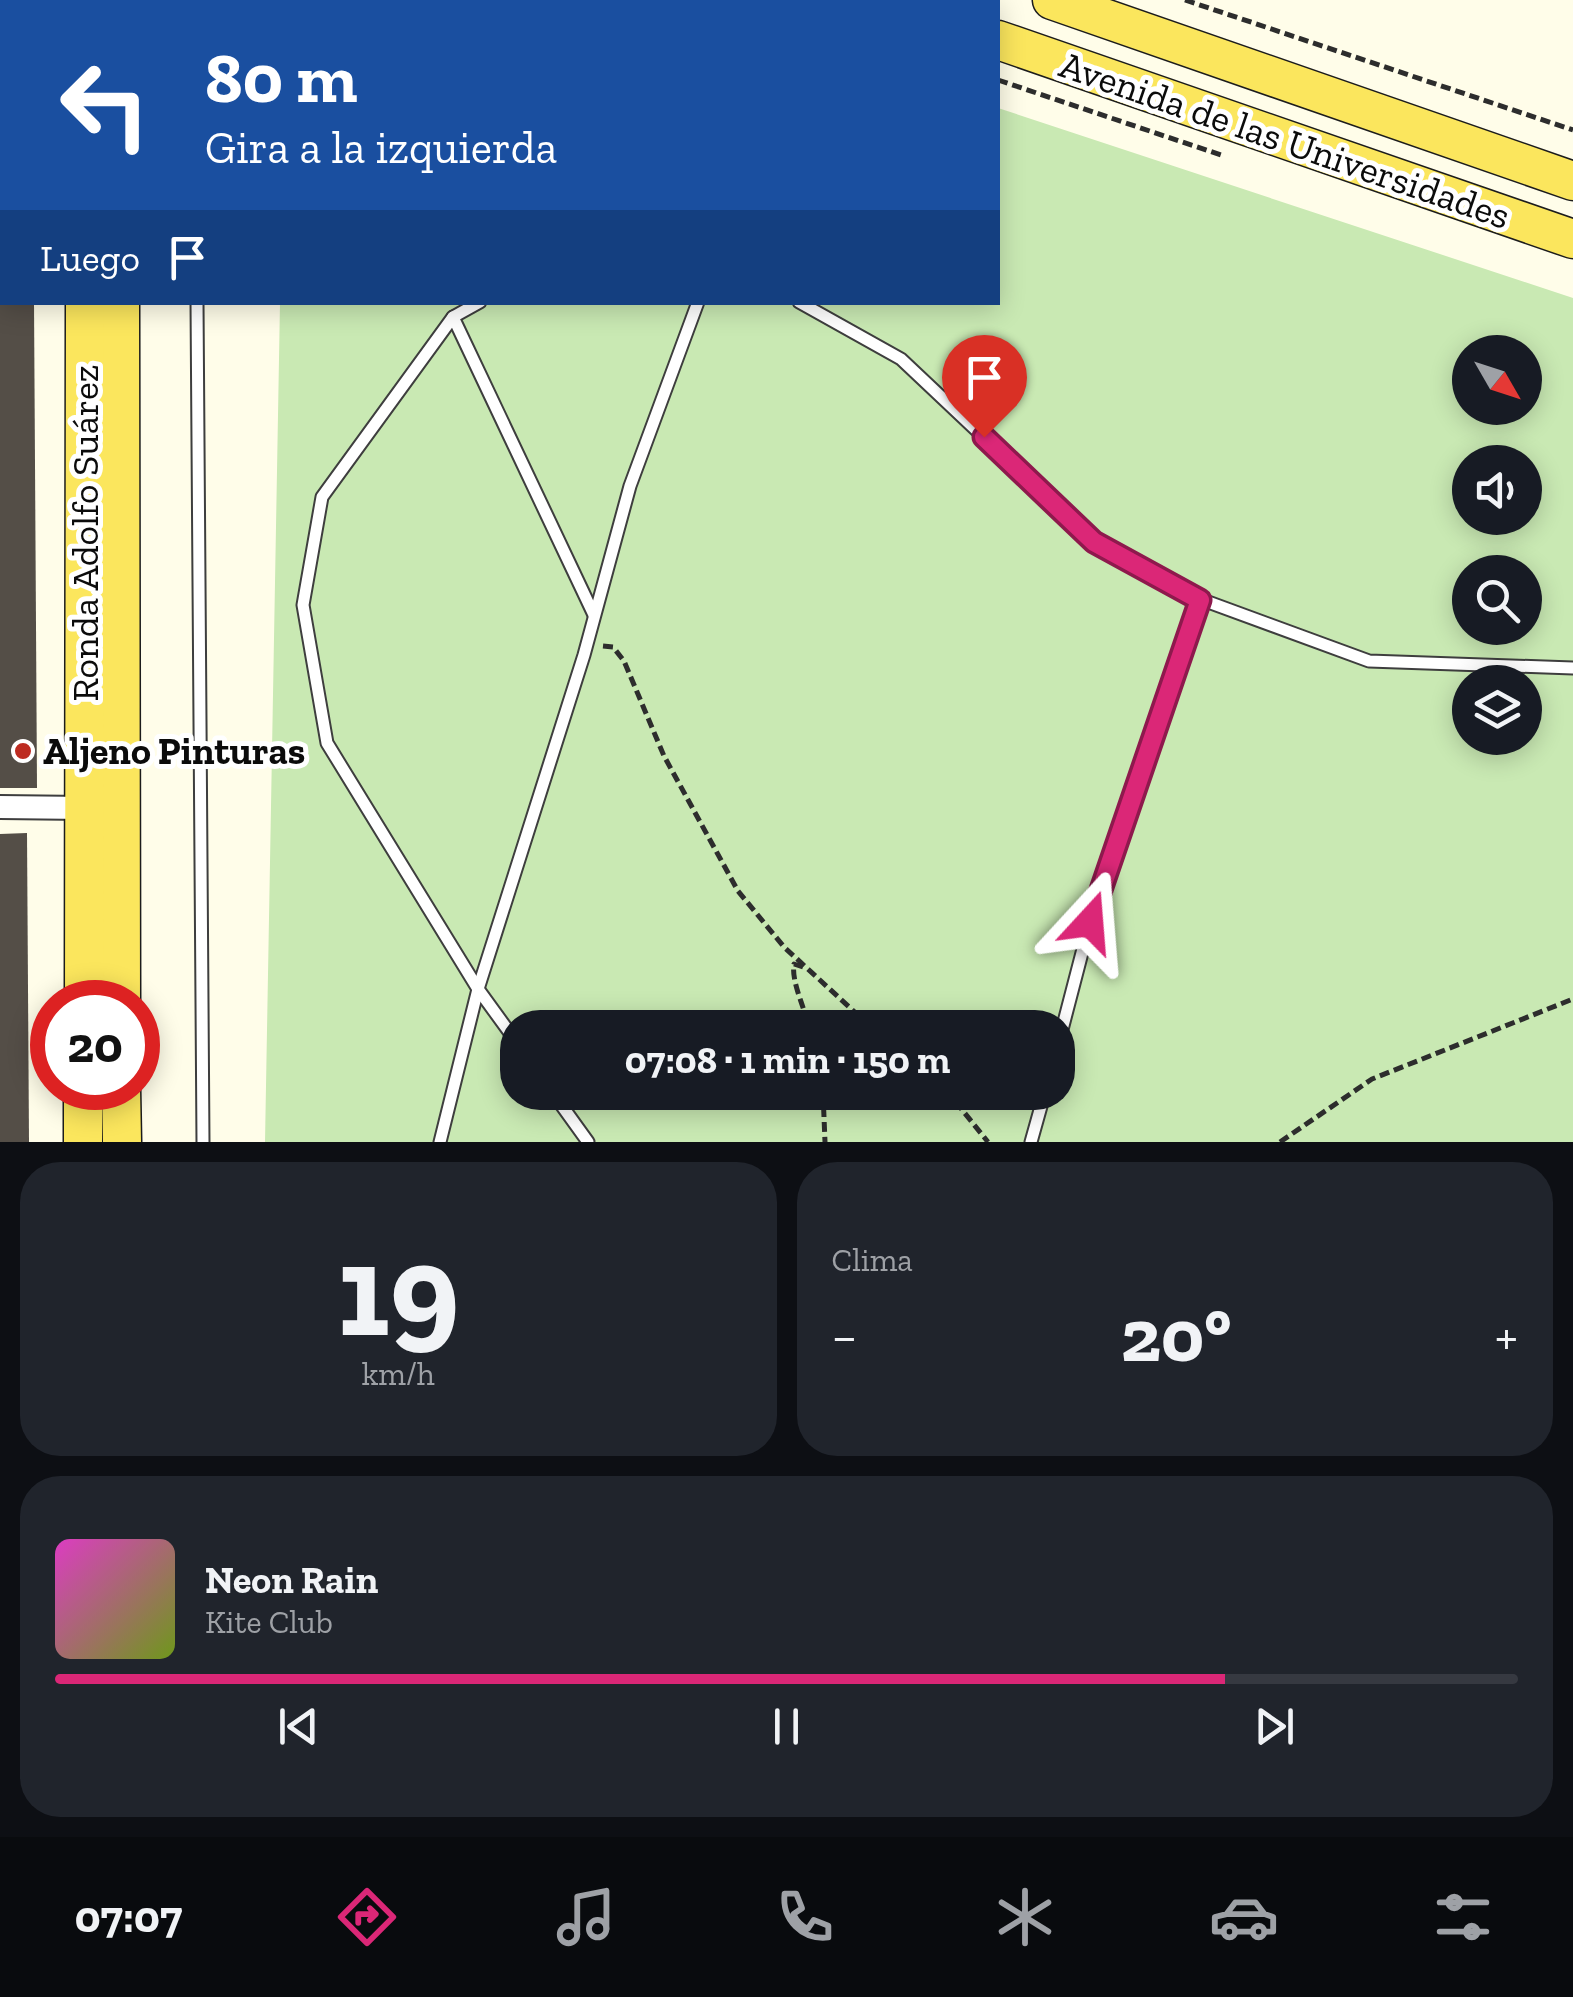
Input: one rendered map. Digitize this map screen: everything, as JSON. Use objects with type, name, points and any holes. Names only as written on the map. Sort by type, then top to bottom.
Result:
[{"type":"main road","name":"Avenida de las Universidades","points":[[1052,0],[1573,181]]},
{"type":"main road","name":"Avenida de las Universidades","points":[[1000,41],[1573,239]]},
{"type":"main road","name":"Ronda Adolfo Suárez","points":[[84,305],[84,980]]},
{"type":"main road","name":"Ronda Adolfo Suárez","points":[[120,305],[121,980]]},
{"type":"main road","points":[[83,1110],[83,1142]]},
{"type":"main road","points":[[122,1110],[122,1142]]},
{"type":"street","points":[[0,808],[85,808]]},
{"type":"lane","points":[[197,305],[203,1142]]},
{"type":"lane","points":[[475,305],[453,317],[322,497],[303,606],[327,742],[500,1020]]},
{"type":"lane","points":[[440,1142],[478,990],[584,655],[630,486],[697,305]]},
{"type":"lane","points":[[804,305],[901,359],[1094,542],[1200,600],[1369,661],[1573,668]]},
{"type":"lane","points":[[453,317],[594,615]]},
{"type":"lane","points":[[1067,1010],[1090,922],[1200,600]]},
{"type":"lane","points":[[565,1110],[588,1142]]},
{"type":"lane","points":[[1032,1142],[1040,1110]]},
{"type":"path","points":[[1185,0],[1573,130]]},
{"type":"path","points":[[584,655],[596,646],[613,647],[624,661],[664,756],[738,891],[784,947],[852,1010]]},
{"type":"path","points":[[805,1010],[792,972],[794,964],[808,969]]},
{"type":"path","points":[[1280,1142],[1372,1079],[1573,1000]]},
{"type":"path","points":[[823,1110],[824,1142]]},
{"type":"path","points":[[963,1110],[988,1142]]},
{"type":"green space","points":[[1000,109],[1573,298],[1573,1142],[265,1142],[280,305],[1000,305]]},
{"type":"building","points":[[0,305],[34,305],[37,788],[0,788]]},
{"type":"building","points":[[27,833],[29,1142],[0,1142],[0,834]]},
{"type":"place","name":"Aljeno Pinturas","points":[[23,751]]},
{"type":"route","points":[[984,437],[1094,542],[1200,600],[1090,922]]}]
